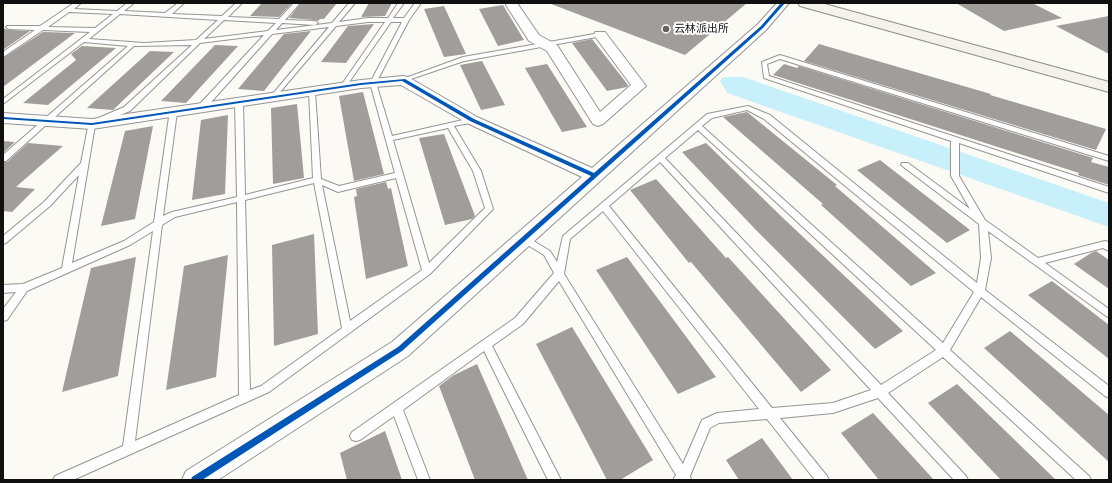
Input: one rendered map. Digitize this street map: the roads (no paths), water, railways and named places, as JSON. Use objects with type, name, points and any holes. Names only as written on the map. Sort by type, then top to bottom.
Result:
[{"type":"street","points":[[195,480],[400,350],[762,27],[783,3]]},
{"type":"street","points":[[805,3],[1109,87]]},
{"type":"street","points":[[512,5],[534,38],[552,48],[598,121],[639,86],[600,35]]},
{"type":"street","points":[[3,118],[92,124],[343,87],[404,80],[472,120],[595,176]]},
{"type":"lane","points":[[3,55],[78,3]]},
{"type":"lane","points":[[3,102],[130,3]]},
{"type":"lane","points":[[167,15],[181,3]]},
{"type":"lane","points":[[66,270],[92,124],[127,109],[239,3]]},
{"type":"lane","points":[[201,108],[297,3]]},
{"type":"lane","points":[[273,97],[352,3]]},
{"type":"lane","points":[[343,87],[401,3]]},
{"type":"lane","points":[[418,3],[406,20],[373,83],[427,271]]},
{"type":"lane","points":[[68,10],[334,24]]},
{"type":"lane","points":[[83,40],[133,44],[181,44],[368,20],[406,20]]},
{"type":"lane","points":[[10,27],[96,30]]},
{"type":"lane","points":[[404,80],[463,60],[600,35]]},
{"type":"lane","points":[[3,159],[133,44]]},
{"type":"lane","points":[[1109,159],[780,57],[764,63],[766,77],[955,141],[1109,190]]},
{"type":"lane","points":[[312,92],[317,180],[347,329]]},
{"type":"lane","points":[[239,102],[245,398]]},
{"type":"lane","points":[[356,436],[519,321],[560,273],[566,238],[698,126],[710,116],[748,108],[767,116],[980,291],[1109,392]]},
{"type":"lane","points":[[128,450],[173,112]]},
{"type":"lane","points":[[389,139],[472,120]]},
{"type":"lane","points":[[59,480],[265,389],[427,271],[489,209],[477,171],[450,125]]},
{"type":"lane","points":[[698,126],[1085,480]]},
{"type":"lane","points":[[683,479],[706,424],[717,418],[834,408],[880,392],[944,351],[980,291],[986,258],[983,223],[955,176],[955,141]]},
{"type":"lane","points":[[661,158],[962,480]]},
{"type":"lane","points":[[3,241],[47,204],[85,164]]},
{"type":"lane","points":[[905,165],[1109,314]]},
{"type":"lane","points":[[3,289],[24,288],[128,243],[172,215],[317,180],[338,189],[400,175]]},
{"type":"lane","points":[[604,206],[824,480]]},
{"type":"lane","points":[[524,239],[547,253],[683,479]]},
{"type":"lane","points":[[1037,262],[1105,244],[1109,248]]},
{"type":"lane","points":[[3,317],[24,288]]},
{"type":"lane","points":[[486,344],[555,480]]},
{"type":"lane","points":[[396,407],[424,480]]},
{"type":"water","points":[[723,77],[743,77],[1109,203],[1109,227],[727,93],[720,81]]},
{"type":"place","name":"云林派出所","points":[[666,29]]}]
